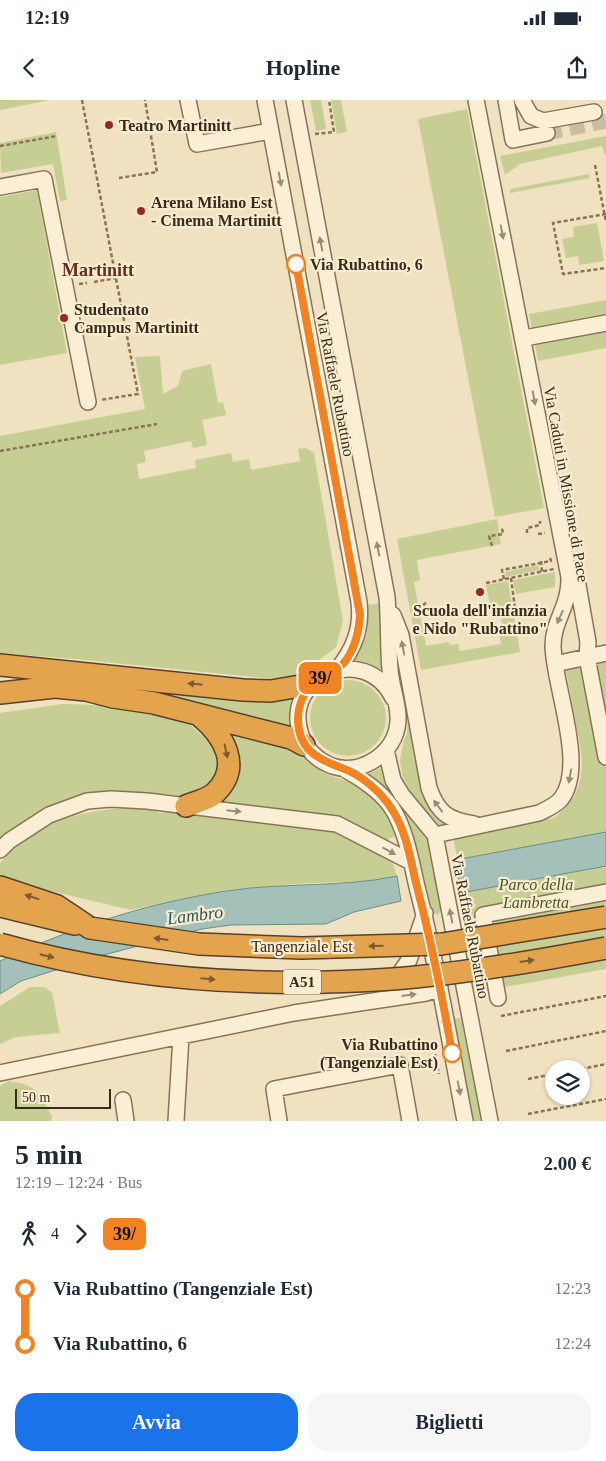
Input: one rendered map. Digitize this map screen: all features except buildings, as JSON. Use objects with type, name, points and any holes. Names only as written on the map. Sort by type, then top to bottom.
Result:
[{"type":"highway","points":[[0,665],[243,690],[271,691],[312,684]]},
{"type":"highway","points":[[0,679],[69,671]]},
{"type":"highway","points":[[0,693],[55,687],[86,690],[113,697],[154,702],[290,738],[304,745]]},
{"type":"highway","points":[[0,707],[29,700],[113,697]]},
{"type":"highway","points":[[186,806],[205,799],[215,792],[228,767],[228,752],[222,738],[198,714]]},
{"type":"highway","points":[[0,887],[57,906],[90,928]]},
{"type":"highway","name":"Tangenziale Est","points":[[0,906],[90,928],[199,944],[302,948],[442,944],[606,917]]},
{"type":"highway","name":"A51","points":[[1,945],[54,958],[149,974],[272,983],[395,979],[606,948]]},
{"type":"street","points":[[188,100],[197,144],[271,131]]},
{"type":"street","name":"Via Raffaele Rubattino","points":[[265,100],[359,602],[359,628],[349,654],[337,670],[326,674],[312,684]]},
{"type":"street","name":"Via Raffaele Rubattino","points":[[294,100],[387,597],[390,668],[393,698],[397,710],[397,728],[386,750],[366,765],[342,768]]},
{"type":"street","name":"Via Caduti in Missione di Pace","points":[[435,835],[539,813],[552,807],[568,788],[572,761],[553,647],[556,627],[568,600],[569,577],[476,100]]},
{"type":"street","points":[[506,100],[513,140],[548,133]]},
{"type":"street","points":[[522,100],[532,116],[543,121],[594,112]]},
{"type":"street","points":[[0,188],[44,179],[88,402]]},
{"type":"street","points":[[530,337],[606,323]]},
{"type":"street","points":[[567,525],[588,642],[587,657],[606,757]]},
{"type":"street","name":"Via Raffaele Rubattino","points":[[387,597],[400,635],[429,788],[433,800],[439,810],[450,817],[481,825]]},
{"type":"street","points":[[564,662],[606,653]]},
{"type":"street","points":[[337,670],[350,668],[368,673],[383,683],[393,698]]},
{"type":"street","points":[[312,684],[304,695],[299,713],[299,725],[304,745],[322,760],[342,768],[372,788],[391,808],[402,832],[425,913],[466,1121]]},
{"type":"street","name":"Via Raffaele Rubattino","points":[[386,750],[394,780],[402,795],[435,835],[490,1121]]},
{"type":"street","points":[[0,850],[9,841],[49,815],[87,801],[111,799],[146,801],[337,824],[411,862]]},
{"type":"street","points":[[498,998],[483,914],[606,892]]},
{"type":"street","points":[[376,999],[401,975],[409,960],[425,913]]},
{"type":"street","points":[[0,1073],[180,1036],[376,999],[426,993],[440,988]]},
{"type":"street","points":[[176,1121],[180,1036]]},
{"type":"street","points":[[279,1121],[274,1088],[400,1065],[410,1121]]},
{"type":"street","points":[[122,1100],[126,1121]]},
{"type":"path","points":[[82,100],[138,394],[88,402]]},
{"type":"path","points":[[119,178],[157,172],[145,100]]},
{"type":"path","points":[[315,134],[334,132],[329,100]]},
{"type":"path","points":[[0,146],[57,136]]},
{"type":"path","points":[[595,165],[606,222]]},
{"type":"path","points":[[605,214],[553,223],[564,274],[606,268]]},
{"type":"path","points":[[94,282],[116,278]]},
{"type":"path","points":[[0,451],[157,424]]},
{"type":"path","points":[[527,533],[526,528],[540,523]]},
{"type":"path","points":[[492,546],[490,536],[503,534],[502,528]]},
{"type":"path","points":[[538,534],[545,532],[547,542]]},
{"type":"path","points":[[504,579],[502,570],[551,561],[549,551]]},
{"type":"path","points":[[541,562],[542,572]]},
{"type":"path","points":[[486,583],[558,569]]},
{"type":"path","points":[[511,578],[515,608],[526,608]]},
{"type":"path","points":[[422,612],[424,604],[428,602]]},
{"type":"path","points":[[501,1016],[606,996]]},
{"type":"path","points":[[506,1051],[606,1031]]},
{"type":"path","points":[[436,1054],[439,1074]]},
{"type":"path","points":[[590,1067],[606,1064]]},
{"type":"path","points":[[528,1079],[545,1076]]},
{"type":"path","points":[[528,1114],[606,1099]]},
{"type":"green space","points":[[0,100],[50,100],[0,110]]},
{"type":"green space","points":[[310,100],[321,100],[326,129],[316,131]]},
{"type":"green space","points":[[331,100],[341,100],[347,132],[337,134]]},
{"type":"green space","points":[[467,109],[544,508],[495,517],[418,119]]},
{"type":"green space","points":[[56,132],[67,200],[60,201],[53,164],[1,173],[0,143]]},
{"type":"green space","points":[[606,136],[606,158],[602,146],[520,164],[505,175],[500,156]]},
{"type":"green space","points":[[589,174],[590,178],[510,193],[510,189]]},
{"type":"green space","points":[[37,190],[67,353],[0,365],[0,197]]},
{"type":"green space","points":[[597,223],[604,261],[579,265],[578,256],[566,258],[562,239],[574,237],[573,227]]},
{"type":"green space","points":[[606,300],[606,348],[538,361],[529,314]]},
{"type":"green space","points":[[160,356],[163,394],[178,386],[182,371],[211,364],[218,403],[223,402],[226,415],[202,420],[207,445],[193,448],[191,441],[144,451],[146,462],[137,464],[139,479],[196,468],[195,460],[231,453],[233,462],[249,459],[251,470],[300,461],[298,449],[306,448],[314,453],[343,621],[336,647],[293,681],[0,653],[0,436],[145,409],[135,357]]},
{"type":"green space","points":[[497,519],[501,544],[417,560],[420,580],[414,582],[426,646],[449,642],[450,645],[458,644],[460,651],[501,644],[499,634],[504,633],[500,612],[492,613],[486,585],[508,581],[520,652],[421,670],[397,539]]},
{"type":"green space","points":[[538,565],[539,570],[506,577],[505,572]]},
{"type":"green space","points":[[555,572],[555,587],[516,594],[513,580]]},
{"type":"green space","points":[[380,603],[381,669],[355,660],[367,634],[368,605]]},
{"type":"green space","name":"Parco della Lambretta","points":[[606,647],[606,969],[483,991],[453,837],[554,818],[565,808],[578,786],[582,763],[565,667]]},
{"type":"green space","points":[[348,680],[362,683],[375,691],[383,704],[386,718],[383,732],[375,745],[362,753],[348,756],[334,753],[321,745],[313,732],[310,718],[313,704],[321,691],[334,683]]},
{"type":"green space","points":[[109,687],[294,697],[290,713],[291,726]]},
{"type":"green space","points":[[63,704],[128,706],[186,721],[216,748],[220,766],[212,783],[192,796],[128,792],[100,794],[0,843],[0,713]]},
{"type":"green space","points":[[410,719],[446,821],[444,825],[452,829],[440,828],[412,794],[402,775],[400,760],[407,733],[408,720]]},
{"type":"green space","points":[[221,730],[293,749],[324,773],[357,785],[379,804],[390,820],[396,836],[390,838],[385,845],[369,835],[208,805],[215,800]]},
{"type":"green space","points":[[383,767],[389,789],[387,792],[366,775]]},
{"type":"green space","points":[[141,807],[155,810],[158,813],[172,812],[330,831],[347,837],[392,861],[397,876],[374,881],[291,884],[227,891],[131,910],[0,879],[0,863],[30,836],[47,826],[64,819],[100,810]]},
{"type":"green space","points":[[405,811],[428,841],[442,909],[438,915],[431,912],[402,814]]},
{"type":"green space","points":[[30,987],[45,987],[52,993],[60,1033],[16,1037],[0,1044],[0,1006]]},
{"type":"green space","points":[[461,1018],[481,1121],[474,1121],[454,1019]]},
{"type":"green space","points":[[9,1081],[26,1085],[36,1091],[52,1116],[51,1121],[0,1121],[0,1086]]},
{"type":"water","points":[[606,832],[606,866],[461,893],[455,860]]},
{"type":"water","name":"Lambro","points":[[397,876],[401,901],[354,912],[326,924],[231,925],[202,929],[100,956],[21,981],[0,994],[0,961],[55,937],[140,909],[198,896],[248,888],[334,884]]},
{"type":"tunnel","points":[[547,133],[606,121]]},
{"type":"bus line","name":"39/","points":[[296,264],[360,615],[359,628],[349,654],[337,670],[320,677],[304,695],[298,719],[300,731],[304,745],[312,753],[327,764],[342,768],[359,778],[383,797],[397,817],[425,913],[452,1053]]},
{"type":"place","name":"Teatro Martinitt","points":[[109,125]]},
{"type":"place","name":"Arena Milano Est - Cinema Martinitt","points":[[141,211]]},
{"type":"place","name":"Via Rubattino, 6","points":[[296,264]]},
{"type":"place","name":"Studentato Campus Martinitt","points":[[64,318]]},
{"type":"place","name":"Scuola dell'infanzia e Nido \"Rubattino\"","points":[[480,592]]},
{"type":"place","name":"Via Rubattino (Tangenziale Est)","points":[[452,1053]]},
{"type":"district","name":"Martinitt","points":[[98,270]]}]
